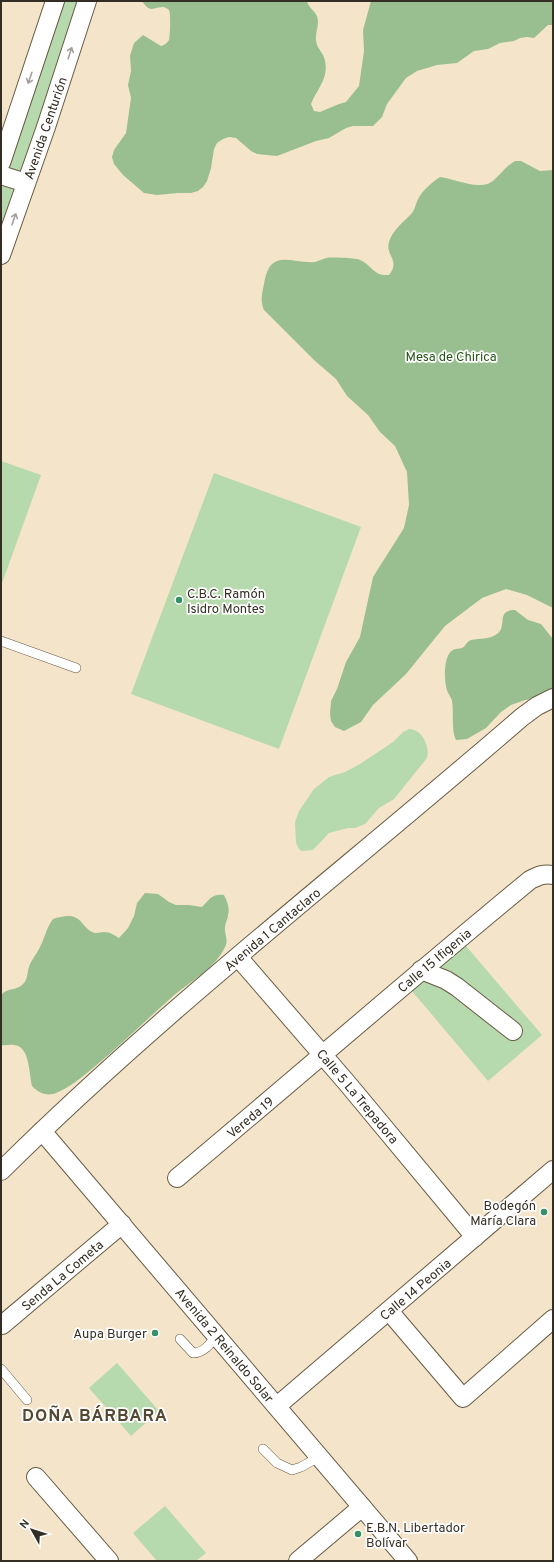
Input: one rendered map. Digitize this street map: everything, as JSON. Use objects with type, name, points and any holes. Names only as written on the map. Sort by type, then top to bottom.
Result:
[{"type":"street","points":[[1,163],[56,1]]},
{"type":"street","name":"Avenida Centurión","points":[[1,255],[87,1]]},
{"type":"street","points":[[1,175],[26,183]]},
{"type":"street","name":"Avenida 1 Cantaclaro","points":[[1,1172],[92,1083],[238,957],[434,794],[522,717],[537,706],[553,698]]},
{"type":"street","name":"Calle 15 Ifigenia","points":[[323,1055],[421,970],[530,880],[538,876],[552,875]]},
{"type":"street","name":"Calle 5 La Trepadora","points":[[238,957],[417,1166],[475,1237]]},
{"type":"street","points":[[421,970],[446,980],[457,987],[513,1031]]},
{"type":"street","name":"Vereda 19","points":[[177,1178],[323,1055]]},
{"type":"street","name":"Avenida 2 Reinaldo Solar","points":[[42,1131],[408,1561]]},
{"type":"street","name":"Calle 14 Peonia","points":[[277,1406],[553,1170]]},
{"type":"street","name":"Senda La Cometa","points":[[2,1325],[122,1224]]},
{"type":"street","points":[[388,1311],[461,1397],[465,1398],[553,1318]]},
{"type":"street","points":[[36,1477],[104,1559]]},
{"type":"street","points":[[298,1561],[362,1507]]},
{"type":"lane","points":[[1,641],[76,668]]},
{"type":"lane","points":[[180,1339],[194,1353],[198,1353],[209,1345],[217,1335]]},
{"type":"lane","points":[[1,1369],[27,1400]]},
{"type":"lane","points":[[263,1449],[277,1463],[292,1470],[301,1467],[319,1456]]},
{"type":"green space","points":[[55,1],[87,1],[1,255],[1,163]]},
{"type":"green space","points":[[142,1],[307,1],[317,16],[318,22],[316,41],[324,58],[326,67],[322,83],[311,104],[314,111],[320,112],[346,102],[359,86],[364,51],[363,30],[371,1],[553,1],[553,25],[548,25],[534,38],[520,38],[514,41],[500,43],[488,49],[474,51],[457,63],[437,65],[417,71],[406,78],[387,104],[382,117],[373,126],[353,126],[346,128],[329,138],[316,141],[277,156],[257,154],[251,151],[236,138],[229,137],[223,139],[217,143],[214,149],[211,168],[207,181],[203,187],[198,191],[191,193],[157,195],[144,193],[123,175],[114,164],[112,157],[114,150],[126,133],[131,98],[128,85],[131,71],[130,56],[134,43],[143,35],[161,46],[166,44],[169,40],[169,10],[163,7],[151,9]]},
{"type":"green space","name":"Mesa de Chirica","points":[[515,161],[521,161],[540,171],[553,170],[553,608],[527,595],[506,589],[482,598],[445,626],[406,674],[373,705],[361,722],[344,731],[335,727],[331,721],[331,701],[337,689],[346,662],[360,637],[373,577],[404,528],[409,505],[407,472],[395,446],[380,432],[368,415],[347,396],[336,379],[314,360],[264,310],[262,297],[267,273],[271,265],[276,261],[290,260],[315,262],[326,258],[338,258],[360,260],[376,272],[389,275],[394,265],[388,247],[389,242],[396,230],[412,213],[418,199],[430,184],[440,177],[468,184],[482,185],[494,180]]},
{"type":"green space","points":[[1,461],[41,475],[1,586]]},
{"type":"green space","points":[[214,473],[361,527],[279,749],[131,694]]},
{"type":"green space","points":[[515,610],[528,620],[541,624],[553,639],[553,691],[536,699],[525,700],[511,705],[501,712],[486,728],[467,739],[456,740],[454,736],[453,705],[447,691],[445,681],[447,657],[453,650],[462,648],[471,640],[487,638],[497,634],[502,627],[503,616],[505,613]]},
{"type":"green space","points":[[409,729],[418,732],[424,739],[428,753],[427,758],[394,799],[379,808],[365,824],[355,828],[348,828],[329,833],[313,850],[302,851],[299,849],[296,843],[295,822],[299,811],[314,789],[329,777],[345,772],[360,764],[393,742],[403,732]]},
{"type":"green space","points":[[145,893],[158,894],[176,905],[202,907],[214,896],[224,895],[229,910],[225,926],[227,942],[221,955],[208,969],[172,997],[80,1079],[56,1093],[46,1094],[40,1092],[32,1086],[28,1061],[23,1050],[14,1045],[1,1045],[1,995],[7,991],[18,988],[25,982],[30,964],[39,950],[53,919],[65,916],[76,918],[92,932],[104,932],[119,938],[128,928],[134,916],[137,903]]},
{"type":"green space","points":[[460,939],[542,1035],[488,1081],[406,984]]},
{"type":"green space","points":[[117,1363],[159,1411],[131,1436],[89,1388]]},
{"type":"green space","points":[[165,1506],[206,1553],[196,1561],[157,1561],[133,1533]]},
{"type":"place","name":"C.B.C. Ramón Isidro Montes","points":[[179,600]]},
{"type":"place","name":"Bodegón María Clara","points":[[544,1212]]},
{"type":"place","name":"Aupa Burger","points":[[155,1333]]},
{"type":"place","name":"E.B.N. Libertador Bolívar","points":[[358,1534]]},
{"type":"district","name":"DOÑA BÁRBARA","points":[[95,1415]]}]
